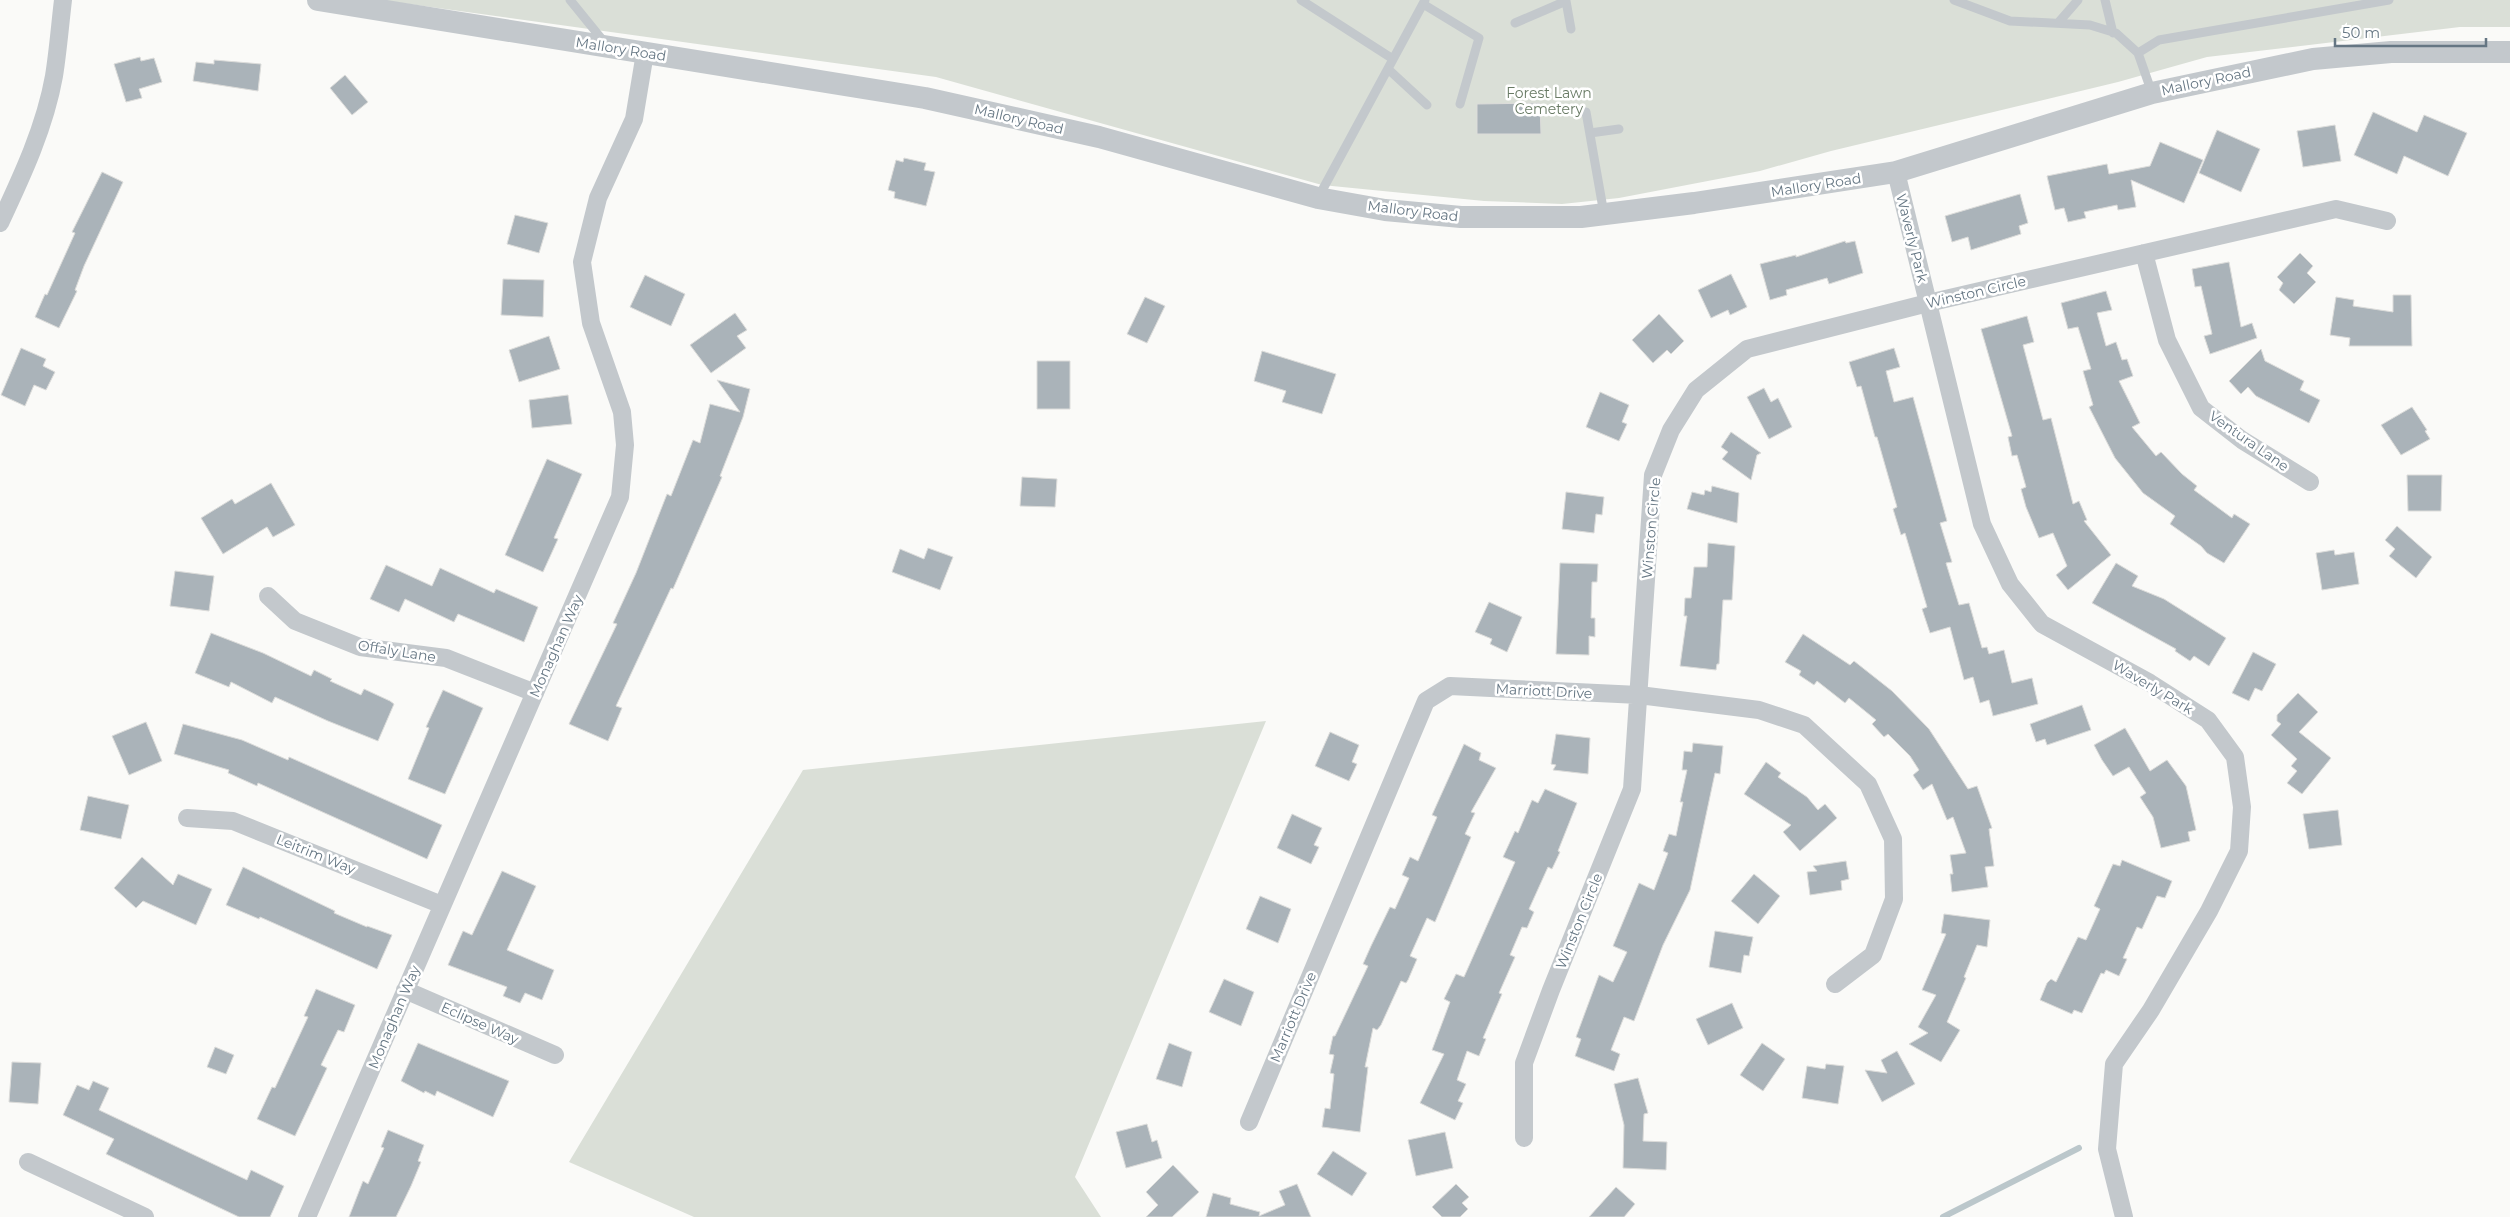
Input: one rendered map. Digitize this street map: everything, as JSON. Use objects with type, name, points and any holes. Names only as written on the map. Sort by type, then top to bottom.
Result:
[{"type":"street","points":[[0,223],[24,172],[41,126],[54,77],[62,0]]},
{"type":"street","name":"Mallory Road","points":[[318,0],[925,98],[1099,137],[1318,198],[1385,210],[1462,217],[1581,217],[1896,172],[2152,93],[2313,59],[2391,52],[2510,52]]},
{"type":"street","name":"Monaghan Way","points":[[307,1217],[620,497],[625,445],[622,412],[591,322],[582,262],[598,198],[634,119],[645,53]]},
{"type":"street","name":"Waverly Park","points":[[1896,172],[1982,524],[2010,584],[2042,624],[2150,683],[2208,720],[2235,757],[2242,807],[2239,851],[2209,911],[2150,1010],[2114,1064],[2107,1149],[2124,1217]]},
{"type":"street","name":"Winston Circle","points":[[1524,1138],[1524,1063],[1551,990],[1632,789],[1653,475],[1671,430],[1696,390],[1747,348],[1928,302],[2336,208],[2387,221]]},
{"type":"street","name":"Ventura Lane","points":[[2144,253],[2167,340],[2201,408],[2242,440],[2310,482]]},
{"type":"street","name":"Offaly Lane","points":[[268,596],[295,621],[360,647],[446,658],[535,693]]},
{"type":"street","name":"Marriott Drive","points":[[1249,1122],[1426,701],[1450,686],[1639,695],[1758,710],[1804,725],[1868,784],[1893,839],[1894,899],[1873,955],[1835,984]]},
{"type":"street","name":"Leitrim Way","points":[[187,818],[233,821],[442,906]]},
{"type":"street","name":"Eclipse Way","points":[[405,990],[555,1055]]},
{"type":"street","points":[[28,1162],[145,1217]]},
{"type":"lane","points":[[570,0],[609,47]]},
{"type":"lane","points":[[1301,0],[1393,59]]},
{"type":"lane","points":[[1515,23],[1567,0],[1571,29]]},
{"type":"lane","points":[[1954,0],[2010,21],[2090,25],[2113,33],[2138,53],[2152,93]]},
{"type":"lane","points":[[2058,23],[2078,0]]},
{"type":"lane","points":[[2105,0],[2113,33]]},
{"type":"lane","points":[[2138,53],[2159,40],[2389,0]]},
{"type":"lane","points":[[1318,198],[1424,2],[1479,38],[1460,104]]},
{"type":"lane","points":[[1388,69],[1427,105]]},
{"type":"lane","points":[[1586,112],[1604,214]]},
{"type":"lane","points":[[1590,133],[1619,129]]},
{"type":"green space","name":"Forest Lawn Cemetery","points":[[380,0],[2510,0],[2510,27],[2460,27],[2207,57],[2118,82],[1831,151],[1760,171],[1619,198],[1562,204],[1484,201],[1322,185],[936,77]]},
{"type":"green space","points":[[1266,721],[1075,1177],[1101,1217],[694,1217],[569,1162],[803,770]]},
{"type":"building","points":[[140,57],[141,61],[154,58],[162,82],[139,89],[142,98],[126,102],[114,64]]},
{"type":"building","points":[[214,60],[261,64],[258,91],[193,81],[196,62],[214,64]]},
{"type":"building","points":[[345,75],[368,102],[352,115],[330,88]]},
{"type":"building","points":[[1540,103],[1541,134],[1477,134],[1477,104]]},
{"type":"building","points":[[2373,112],[2417,132],[2424,115],[2467,133],[2448,176],[2404,156],[2397,174],[2354,155]]},
{"type":"building","points":[[2335,125],[2341,161],[2303,167],[2297,131]]},
{"type":"building","points":[[2217,130],[2260,149],[2241,192],[2199,173]]},
{"type":"building","points":[[2160,142],[2203,160],[2184,203],[2131,180],[2136,207],[2118,210],[2117,205],[2084,212],[2086,218],[2068,222],[2064,208],[2055,210],[2047,176],[2107,164],[2109,174],[2150,166]]},
{"type":"building","points":[[904,158],[926,163],[924,170],[935,172],[926,206],[894,198],[895,192],[888,190],[896,160],[903,162]]},
{"type":"building","points":[[102,172],[123,182],[84,266],[75,290],[77,291],[59,328],[35,317],[75,233],[72,232]]},
{"type":"building","points":[[2020,194],[2028,223],[2019,226],[2021,234],[1971,250],[1968,237],[1952,242],[1945,216]]},
{"type":"building","points":[[515,215],[548,223],[539,253],[507,244]]},
{"type":"building","points":[[1845,241],[1846,243],[1855,241],[1863,273],[1829,284],[1827,278],[1786,290],[1787,295],[1770,300],[1760,264],[1796,255],[1796,257]]},
{"type":"building","points":[[2300,253],[2313,266],[2307,273],[2316,282],[2294,304],[2279,290],[2283,283],[2277,277]]},
{"type":"building","points":[[2229,262],[2241,327],[2252,323],[2257,338],[2210,354],[2204,336],[2212,334],[2201,286],[2195,287],[2192,269]]},
{"type":"building","points":[[1731,274],[1747,307],[1730,315],[1728,310],[1711,318],[1698,290]]},
{"type":"building","points":[[645,275],[685,294],[671,326],[630,307]]},
{"type":"building","points":[[503,279],[544,280],[543,317],[501,315]]},
{"type":"building","points":[[2106,291],[2112,310],[2097,313],[2106,346],[2116,342],[2122,360],[2127,359],[2133,376],[2119,381],[2140,423],[2132,427],[2156,456],[2161,452],[2182,474],[2197,486],[2194,490],[2232,518],[2234,514],[2250,524],[2224,563],[2207,553],[2201,546],[2170,524],[2175,516],[2143,493],[2115,458],[2089,407],[2093,405],[2083,371],[2091,369],[2078,327],[2068,329],[2061,303]]},
{"type":"building","points":[[2393,295],[2411,295],[2412,346],[2349,346],[2350,338],[2330,335],[2336,297],[2354,300],[2353,306],[2393,312]]},
{"type":"building","points":[[1145,297],[1165,306],[1147,343],[1127,334]]},
{"type":"building","points":[[735,313],[747,330],[737,336],[746,348],[711,373],[690,345]]},
{"type":"building","points":[[1659,314],[1684,341],[1671,354],[1667,350],[1653,363],[1632,340]]},
{"type":"building","points":[[2027,316],[2034,342],[2023,345],[2043,420],[2051,418],[2073,504],[2079,501],[2087,520],[2084,521],[2111,555],[2068,590],[2056,575],[2067,566],[2053,533],[2039,538],[2026,507],[2021,489],[2026,487],[2017,455],[2012,456],[2008,437],[2012,436],[1981,329]]},
{"type":"building","points":[[549,336],[560,369],[519,382],[509,350]]},
{"type":"building","points":[[21,348],[46,359],[43,366],[55,372],[46,390],[34,385],[25,406],[1,395]]},
{"type":"building","points":[[1894,348],[1900,367],[1886,371],[1894,402],[1913,397],[1947,521],[1940,523],[1952,562],[1946,563],[1959,605],[1969,603],[1982,648],[1987,647],[1989,654],[2004,650],[2012,683],[2032,678],[2038,704],[1993,716],[1989,700],[1980,703],[1973,677],[1964,680],[1950,627],[1930,633],[1922,609],[1927,607],[1905,533],[1901,535],[1893,509],[1897,507],[1877,437],[1875,437],[1861,386],[1857,387],[1849,362]]},
{"type":"building","points":[[2261,349],[2265,361],[2304,381],[2300,390],[2320,400],[2309,423],[2256,396],[2248,387],[2241,394],[2229,381]]},
{"type":"building","points":[[1262,351],[1336,374],[1322,414],[1282,402],[1286,391],[1254,381]]},
{"type":"building","points":[[1037,361],[1070,361],[1070,409],[1037,409]]},
{"type":"building","points":[[717,380],[750,389],[743,417],[720,476],[722,477],[673,589],[671,588],[616,706],[622,708],[608,741],[569,724],[617,624],[613,623],[636,573],[667,494],[671,496],[693,440],[700,443],[710,404],[740,412]]},
{"type":"building","points":[[1764,388],[1771,402],[1778,398],[1792,427],[1769,439],[1747,397]]},
{"type":"building","points":[[1600,392],[1629,405],[1622,422],[1627,424],[1619,441],[1586,427]]},
{"type":"building","points":[[568,395],[572,424],[532,428],[529,400]]},
{"type":"building","points":[[2412,407],[2427,430],[2425,431],[2430,439],[2401,455],[2381,425]]},
{"type":"building","points":[[1731,432],[1761,453],[1757,455],[1751,480],[1722,459],[1728,452],[1721,447]]},
{"type":"building","points":[[547,459],[582,474],[554,538],[558,539],[543,572],[505,555]]},
{"type":"building","points":[[2407,475],[2442,475],[2441,511],[2408,511]]},
{"type":"building","points":[[1022,477],[1057,479],[1055,507],[1020,506]]},
{"type":"building","points":[[271,483],[295,525],[273,537],[267,527],[223,554],[201,518],[232,499],[235,504]]},
{"type":"building","points":[[1712,486],[1739,493],[1737,523],[1687,509],[1692,492],[1704,495],[1705,490],[1711,492]]},
{"type":"building","points":[[1566,492],[1604,497],[1602,515],[1596,514],[1594,533],[1562,529]]},
{"type":"building","points":[[2397,526],[2432,557],[2416,578],[2389,556],[2395,549],[2385,540]]},
{"type":"building","points":[[1708,543],[1735,546],[1732,600],[1723,600],[1719,664],[1717,664],[1716,670],[1680,666],[1687,616],[1684,616],[1685,598],[1691,598],[1694,567],[1707,567]]},
{"type":"building","points":[[928,548],[953,557],[940,590],[892,572],[900,549],[924,559]]},
{"type":"building","points":[[2334,550],[2335,555],[2354,552],[2359,584],[2322,590],[2316,553]]},
{"type":"building","points":[[1560,563],[1598,564],[1597,582],[1592,582],[1591,618],[1595,618],[1595,637],[1589,636],[1589,655],[1556,654]]},
{"type":"building","points":[[2116,563],[2138,576],[2132,586],[2164,599],[2226,638],[2209,666],[2194,656],[2190,661],[2175,651],[2176,649],[2092,603]]},
{"type":"building","points":[[386,565],[432,586],[440,568],[494,593],[496,589],[538,607],[524,642],[458,614],[454,622],[405,599],[399,612],[370,599]]},
{"type":"building","points":[[175,571],[214,576],[209,611],[170,606]]},
{"type":"building","points":[[1489,602],[1522,617],[1507,652],[1490,644],[1492,639],[1475,632]]},
{"type":"building","points":[[211,633],[263,653],[311,676],[314,670],[332,679],[330,681],[361,695],[364,689],[390,701],[394,704],[378,741],[275,697],[272,703],[231,682],[229,687],[195,673]]},
{"type":"building","points":[[1803,634],[1850,665],[1854,661],[1892,691],[1929,729],[1968,789],[1977,786],[1992,828],[1989,829],[1994,866],[1985,867],[1988,887],[1952,892],[1950,874],[1953,874],[1950,855],[1966,853],[1953,817],[1947,820],[1932,784],[1923,790],[1913,775],[1919,770],[1910,756],[1888,734],[1884,737],[1872,724],[1876,720],[1849,698],[1845,703],[1817,681],[1814,685],[1799,675],[1801,671],[1785,662]]},
{"type":"building","points":[[2253,652],[2276,664],[2262,691],[2255,688],[2249,701],[2232,693]]},
{"type":"building","points":[[443,690],[483,708],[445,794],[408,779],[429,728],[426,727]]},
{"type":"building","points":[[2298,693],[2318,712],[2299,732],[2331,758],[2302,794],[2287,783],[2297,771],[2291,766],[2297,759],[2271,735],[2281,724],[2277,721],[2277,715]]},
{"type":"building","points":[[2082,705],[2091,730],[2047,745],[2045,739],[2036,742],[2030,724]]},
{"type":"building","points":[[146,722],[162,761],[129,775],[112,736]]},
{"type":"building","points":[[183,724],[242,740],[288,760],[289,757],[442,825],[427,859],[258,783],[257,786],[228,773],[229,770],[174,754]]},
{"type":"building","points":[[2125,728],[2150,771],[2167,760],[2186,786],[2196,830],[2188,832],[2190,841],[2161,848],[2153,817],[2140,797],[2146,793],[2129,767],[2113,776],[2102,760],[2094,745]]},
{"type":"building","points":[[1330,732],[1359,745],[1352,762],[1357,764],[1349,781],[1315,766]]},
{"type":"building","points":[[1556,734],[1590,738],[1588,774],[1553,770],[1556,765],[1551,764]]},
{"type":"building","points":[[1693,743],[1723,746],[1720,774],[1715,773],[1690,890],[1663,945],[1634,1021],[1624,1017],[1611,1050],[1620,1054],[1614,1071],[1575,1056],[1581,1039],[1576,1037],[1599,975],[1613,982],[1627,952],[1613,946],[1639,883],[1654,890],[1668,853],[1663,851],[1669,834],[1676,836],[1683,802],[1680,802],[1687,770],[1682,770],[1684,751],[1692,752]]},
{"type":"building","points":[[1464,744],[1481,753],[1479,760],[1496,768],[1471,812],[1475,813],[1465,834],[1471,837],[1435,922],[1427,918],[1410,956],[1417,959],[1408,980],[1406,983],[1401,981],[1381,1025],[1377,1030],[1373,1028],[1365,1067],[1368,1067],[1360,1132],[1322,1127],[1325,1108],[1330,1109],[1334,1074],[1330,1073],[1334,1055],[1329,1054],[1333,1036],[1335,1036],[1368,966],[1363,964],[1371,946],[1390,907],[1395,909],[1409,878],[1402,875],[1410,857],[1418,861],[1437,817],[1432,815]]},
{"type":"building","points":[[1766,762],[1781,773],[1778,777],[1807,797],[1818,810],[1825,804],[1837,818],[1800,851],[1783,832],[1791,825],[1744,794]]},
{"type":"building","points":[[1545,789],[1577,803],[1558,851],[1560,852],[1552,869],[1548,867],[1529,909],[1534,912],[1527,928],[1522,927],[1510,955],[1515,957],[1499,993],[1502,994],[1483,1038],[1486,1039],[1479,1056],[1467,1051],[1457,1080],[1466,1084],[1458,1101],[1463,1103],[1455,1120],[1420,1103],[1444,1054],[1432,1050],[1450,1002],[1444,999],[1456,974],[1464,977],[1515,862],[1503,857],[1515,831],[1518,833],[1532,800],[1538,803]]},
{"type":"building","points":[[88,796],[129,805],[121,839],[80,830]]},
{"type":"building","points":[[2338,810],[2342,845],[2309,849],[2303,814]]},
{"type":"building","points":[[1292,814],[1322,828],[1314,845],[1319,847],[1311,864],[1277,848]]},
{"type":"building","points":[[142,857],[173,885],[178,874],[212,889],[196,925],[143,901],[136,908],[114,888]]},
{"type":"building","points":[[2122,860],[2172,881],[2165,898],[2157,896],[2142,929],[2137,927],[2123,958],[2127,959],[2119,976],[2106,970],[2104,974],[2101,973],[2082,1013],[2074,1010],[2072,1014],[2040,1000],[2047,983],[2051,979],[2056,982],[2078,937],[2086,940],[2100,909],[2094,906],[2113,864],[2120,866]]},
{"type":"building","points":[[1846,861],[1849,879],[1841,881],[1842,890],[1810,895],[1807,872],[1817,871],[1813,866]]},
{"type":"building","points":[[243,867],[335,911],[334,913],[392,935],[377,969],[260,917],[259,919],[226,905]]},
{"type":"building","points":[[502,871],[536,886],[507,950],[554,970],[542,1000],[525,993],[520,1003],[503,996],[507,987],[448,965],[463,931],[472,935]]},
{"type":"building","points":[[1754,874],[1780,896],[1758,924],[1731,901]]},
{"type":"building","points":[[1260,896],[1291,909],[1278,943],[1246,929]]},
{"type":"building","points":[[1944,914],[1990,920],[1987,947],[1977,945],[1964,977],[1966,978],[1947,1022],[1960,1030],[1941,1062],[1909,1044],[1928,1033],[1918,1027],[1936,995],[1922,990],[1946,934],[1941,933]]},
{"type":"building","points":[[1715,931],[1753,937],[1749,956],[1744,955],[1741,973],[1709,967]]},
{"type":"building","points":[[1224,979],[1254,992],[1241,1026],[1209,1012]]},
{"type":"building","points":[[316,989],[355,1005],[344,1032],[338,1030],[321,1065],[327,1068],[295,1136],[257,1119],[272,1087],[275,1088],[308,1017],[304,1016]]},
{"type":"building","points":[[1732,1003],[1743,1028],[1708,1045],[1696,1019]]},
{"type":"building","points":[[418,1043],[509,1081],[493,1117],[437,1091],[435,1096],[425,1091],[424,1093],[401,1081]]},
{"type":"building","points":[[1169,1043],[1192,1052],[1182,1087],[1156,1079]]},
{"type":"building","points":[[1762,1043],[1785,1059],[1763,1091],[1740,1075]]},
{"type":"building","points":[[215,1047],[234,1055],[226,1074],[207,1067]]},
{"type":"building","points":[[1897,1051],[1915,1084],[1882,1102],[1865,1070],[1887,1073],[1881,1060]]},
{"type":"building","points":[[12,1062],[41,1063],[38,1104],[9,1102]]},
{"type":"building","points":[[1826,1064],[1844,1066],[1838,1104],[1802,1098],[1807,1066],[1825,1069]]},
{"type":"building","points":[[1638,1078],[1648,1113],[1644,1114],[1643,1141],[1667,1142],[1666,1170],[1623,1168],[1624,1125],[1614,1084]]},
{"type":"building","points":[[93,1081],[109,1088],[99,1110],[247,1180],[251,1170],[284,1186],[270,1217],[239,1217],[106,1154],[114,1139],[63,1115],[77,1085],[89,1090]]},
{"type":"building","points":[[1147,1124],[1152,1142],[1157,1140],[1162,1158],[1126,1168],[1116,1132]]},
{"type":"building","points":[[388,1130],[424,1145],[418,1161],[421,1162],[411,1186],[396,1217],[349,1217],[363,1181],[368,1184],[384,1148],[381,1147]]},
{"type":"building","points":[[1445,1132],[1453,1168],[1416,1176],[1408,1140]]},
{"type":"building","points":[[1333,1151],[1367,1173],[1352,1196],[1317,1174]]},
{"type":"building","points":[[1173,1165],[1199,1192],[1172,1217],[1146,1217],[1158,1205],[1146,1192]]},
{"type":"building","points":[[1297,1184],[1311,1217],[1206,1217],[1213,1193],[1231,1198],[1230,1204],[1260,1212],[1259,1216],[1285,1205],[1279,1191]]},
{"type":"building","points":[[1456,1184],[1469,1197],[1462,1203],[1468,1209],[1460,1217],[1442,1217],[1432,1207]]},
{"type":"building","points":[[1616,1187],[1635,1204],[1624,1217],[1589,1217]]},
{"type":"waterway","points":[[1943,1217],[2079,1148]]}]
